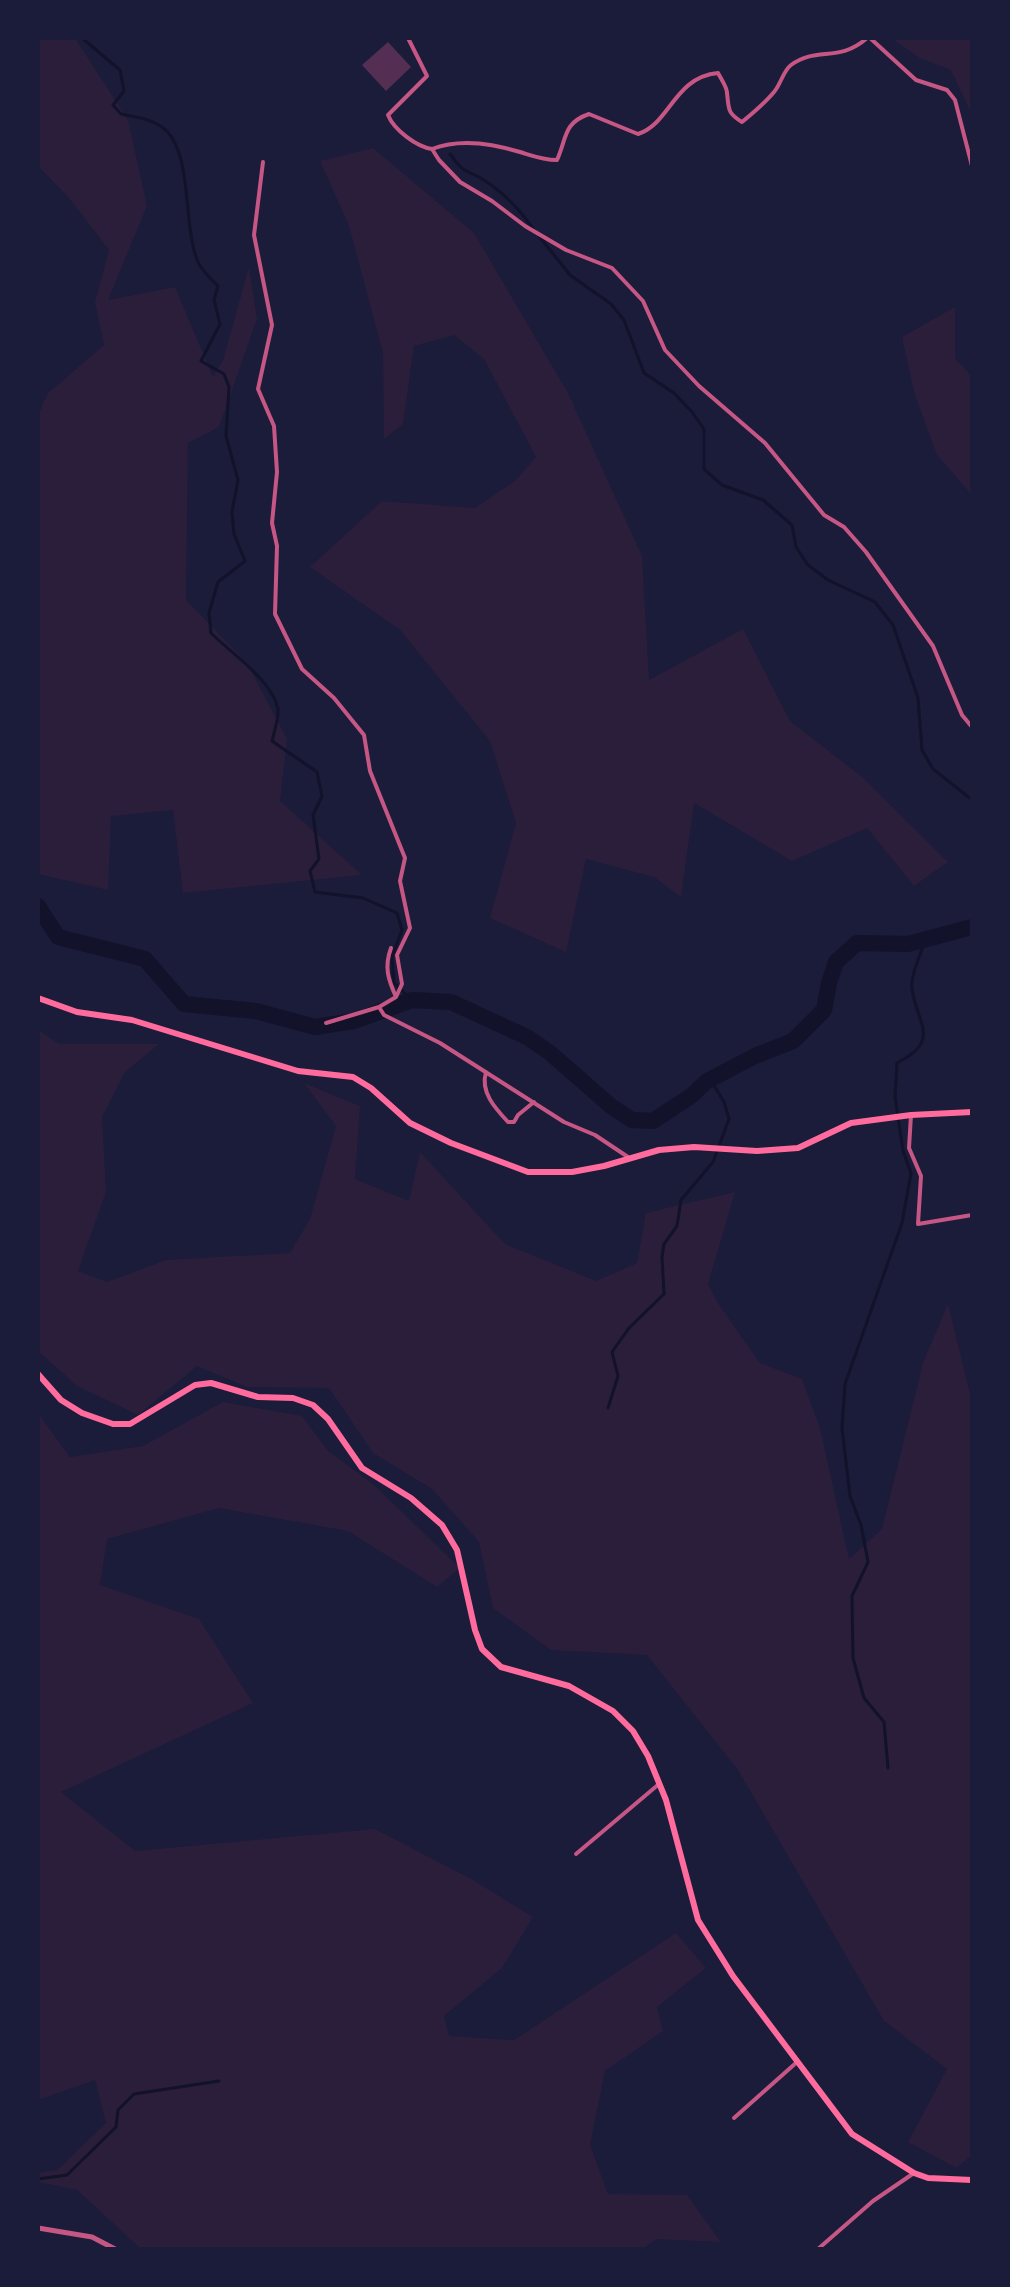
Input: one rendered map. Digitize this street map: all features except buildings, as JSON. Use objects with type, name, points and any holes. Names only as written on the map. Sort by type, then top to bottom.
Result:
[{"type":"main road","points":[[38,998],[77,1012],[132,1020],[298,1071],[353,1077],[371,1088],[410,1123],[451,1143],[528,1172],[572,1172],[659,1150],[712,1148],[757,1151],[798,1148],[851,1123],[907,1115],[972,1112]]},
{"type":"main road","points":[[38,1374],[61,1400],[82,1413],[113,1424],[130,1424],[195,1385],[211,1383],[258,1397],[293,1398],[313,1405],[328,1419],[362,1468],[411,1498],[442,1525],[457,1550],[482,1649],[501,1667],[569,1686],[613,1711],[633,1731],[660,1783],[676,1830],[698,1920],[733,1976],[852,2134],[914,2173],[928,2178],[972,2180]]},
{"type":"street","points":[[408,38],[427,76],[388,115],[391,122],[421,148],[432,149],[450,142],[474,143],[516,150],[545,160],[557,160],[566,130],[576,118],[589,114],[638,134],[647,131],[701,75],[718,73],[727,92],[731,116],[742,122],[775,91],[789,66],[814,55],[840,54],[869,38],[916,80],[947,90],[955,100],[972,166]]},
{"type":"street","points":[[432,149],[460,182],[566,250],[612,268],[643,301],[665,350],[699,386],[765,443],[824,515],[844,527],[866,552],[933,646],[962,715],[972,727]]},
{"type":"street","points":[[263,162],[254,235],[272,325],[258,389],[274,426],[277,472],[272,523],[277,546],[275,614],[302,669],[334,698],[364,735],[370,771],[405,858],[400,881],[410,928],[397,955],[402,984],[396,997],[379,1007],[326,1023]]},
{"type":"street","points":[[391,948],[386,975],[396,997]]},
{"type":"street","points":[[379,1007],[384,1015],[440,1043],[564,1122],[595,1135],[628,1157]]},
{"type":"street","points":[[486,1072],[483,1083],[489,1098],[508,1122],[514,1122],[534,1101]]},
{"type":"street","points":[[907,1115],[909,1148],[921,1176],[918,1224],[972,1215]]},
{"type":"street","points":[[576,1854],[660,1783]]},
{"type":"street","points":[[734,2118],[797,2062]]},
{"type":"street","points":[[818,2249],[873,2201],[914,2173]]},
{"type":"street","points":[[38,2228],[92,2237],[115,2249]]},
{"type":"shaded area","points":[[38,38],[75,38],[128,120],[147,206],[108,300],[175,287],[213,377],[223,360],[249,267],[257,319],[219,427],[188,443],[186,600],[247,663],[287,739],[280,801],[362,875],[183,893],[173,810],[111,816],[108,890],[38,874],[38,415],[48,393],[104,345],[95,302],[109,250],[69,198],[38,166]]},
{"type":"shaded area","points":[[891,38],[972,38],[972,115],[951,70],[920,58]]},
{"type":"shaded area","points":[[373,148],[474,233],[568,393],[642,556],[649,680],[743,629],[790,721],[861,776],[948,862],[914,886],[867,828],[792,861],[694,803],[681,897],[654,877],[586,859],[566,952],[490,918],[516,823],[490,741],[400,630],[310,567],[382,501],[475,508],[516,480],[536,457],[484,359],[454,335],[414,346],[403,424],[384,439],[383,353],[349,226],[320,161]]},
{"type":"shaded area","points":[[955,307],[955,358],[972,377],[972,495],[937,455],[914,392],[902,337]]},
{"type":"shaded area","points":[[38,1030],[59,1044],[159,1044],[125,1072],[102,1117],[106,1192],[78,1271],[107,1282],[166,1260],[290,1253],[310,1219],[336,1126],[304,1083],[360,1106],[355,1179],[409,1201],[420,1152],[505,1244],[596,1281],[637,1263],[646,1213],[735,1192],[708,1284],[760,1363],[802,1379],[820,1428],[849,1559],[882,1529],[923,1363],[948,1304],[972,1402],[972,2155],[956,2168],[908,2142],[947,2069],[884,2021],[738,1770],[647,1655],[551,1650],[493,1608],[479,1542],[432,1489],[373,1453],[329,1388],[247,1387],[197,1366],[138,1415],[77,1386],[38,1351]]},
{"type":"shaded area","points":[[223,1402],[302,1416],[328,1451],[373,1484],[460,1568],[437,1587],[348,1531],[219,1508],[107,1539],[100,1585],[199,1619],[253,1703],[61,1792],[135,1851],[375,1829],[473,1880],[533,1917],[502,1968],[444,2016],[449,2036],[514,2040],[676,1933],[706,1968],[657,2007],[663,2031],[605,2071],[590,2145],[608,2194],[687,2195],[721,2242],[656,2239],[643,2249],[141,2249],[77,2190],[38,2182],[38,2173],[57,2170],[106,2123],[95,2080],[38,2100],[38,1413],[70,1457],[143,1446]]},
{"type":"waterway","points":[[82,38],[120,70],[124,91],[113,105],[121,114],[152,122],[172,138],[183,170],[193,247],[200,265],[218,286],[214,300],[220,324],[201,361],[224,374],[229,387],[226,436],[238,480],[232,512],[234,534],[245,561],[218,582],[209,613],[211,633],[260,678],[274,698],[278,713],[272,741],[317,772],[322,796],[313,815],[319,859],[310,871],[315,892],[363,898],[397,913],[402,930],[392,957],[394,983],[412,1000]]},
{"type":"waterway","points":[[450,154],[463,169],[484,180],[505,197],[534,230]]},
{"type":"waterway","points":[[539,236],[570,275],[611,304],[624,320],[644,373],[674,393],[692,412],[704,429],[704,469],[722,485],[763,500],[792,525],[796,547],[808,565],[828,580],[875,602],[893,625],[918,698],[922,750],[933,769],[972,803]]},
{"type":"waterway","points":[[38,906],[58,937],[145,959],[184,1004],[256,1011],[315,1027],[354,1021],[412,1000],[451,1002],[527,1037],[632,1120],[653,1121],[691,1096],[707,1081],[755,1056],[793,1041],[824,1010],[836,962],[857,943],[908,944],[972,927]]},
{"type":"waterway","points":[[888,1768],[884,1722],[864,1698],[853,1658],[852,1596],[868,1562],[861,1525],[850,1496],[842,1428],[845,1384],[902,1223],[911,1173],[903,1151],[895,1096],[897,1063],[911,1055],[923,1039],[912,984],[925,940]]},
{"type":"waterway","points":[[608,1408],[618,1376],[612,1352],[629,1328],[664,1294],[664,1244],[677,1226],[681,1200],[713,1162],[729,1119],[724,1102],[710,1079]]},
{"type":"waterway","points":[[38,2179],[67,2175],[116,2127],[118,2110],[134,2094],[219,2081]]}]
